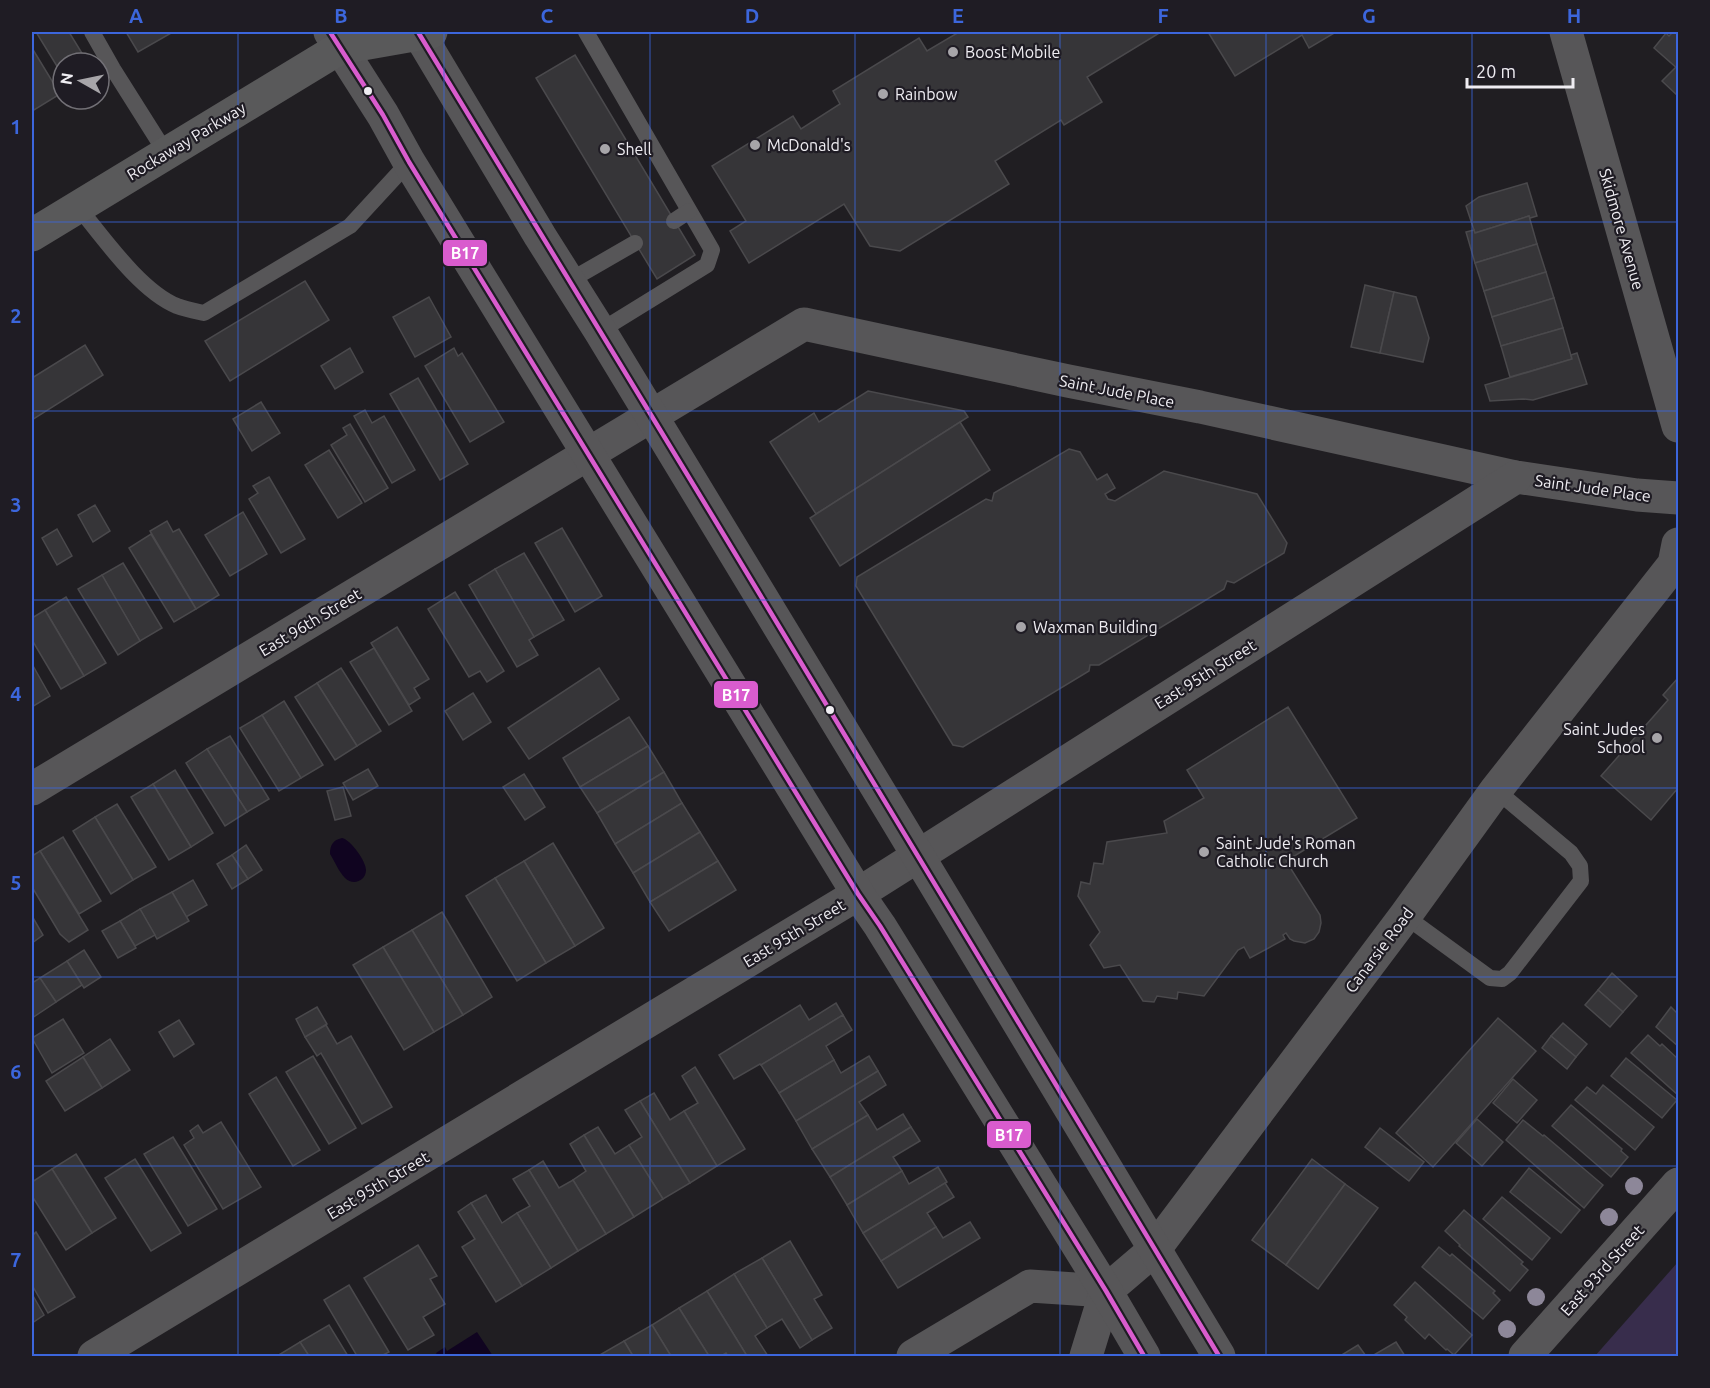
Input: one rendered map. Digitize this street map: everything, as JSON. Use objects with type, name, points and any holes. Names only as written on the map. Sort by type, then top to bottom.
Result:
[{"type":"main road","name":"Rockaway Parkway","points":[[32,235],[166,153],[340,37],[423,32]]},
{"type":"street","points":[[423,32],[540,236],[600,331],[1219,1356]]},
{"type":"street","name":"Skidmore Avenue","points":[[1566,32],[1678,426]]},
{"type":"street","points":[[340,37],[409,162],[1144,1356]]},
{"type":"street","name":"Saint Jude Place","points":[[589,454],[804,324],[1200,407],[1516,477],[1637,495],[1678,498]]},
{"type":"street","name":"East 96th Street","points":[[32,789],[589,454]]},
{"type":"street","name":"East 95th Street","points":[[94,1356],[858,894],[1516,477]]},
{"type":"street","name":"Canarsie Road","points":[[1106,1291],[1154,1250],[1405,916],[1496,790],[1674,564],[1678,544]]},
{"type":"street","name":"East 93rd Street","points":[[1525,1356],[1678,1184]]},
{"type":"street","points":[[913,1356],[1030,1286],[1106,1291]]},
{"type":"street","points":[[1086,1356],[1106,1291]]},
{"type":"lane","points":[[92,32],[166,153]]},
{"type":"lane","points":[[586,32],[712,250],[707,265],[600,331]]},
{"type":"lane","points":[[78,207],[122,260],[150,289],[176,305],[204,313],[350,226],[409,162]]},
{"type":"lane","points":[[674,220],[690,212]]},
{"type":"lane","points":[[569,281],[635,243]]},
{"type":"lane","points":[[1405,916],[1490,978],[1502,979],[1510,973],[1581,881],[1580,866],[1571,853],[1496,790]]},
{"type":"shaded area","points":[[342,838],[354,847],[365,866],[364,877],[355,882],[345,878],[330,854],[333,843]]},
{"type":"shaded area","points":[[1678,1262],[1678,1356],[1595,1356]]},
{"type":"shaded area","points":[[477,1332],[493,1356],[438,1356],[436,1353],[445,1347],[447,1351]]},
{"type":"building","points":[[36,32],[69,32],[81,51],[51,51],[51,56]]},
{"type":"building","points":[[126,32],[173,32],[138,52]]},
{"type":"building","points":[[959,32],[1161,32],[1087,77],[1102,102],[1064,125],[1061,120],[995,161],[1009,184],[900,251],[870,246],[844,204],[749,263],[730,231],[746,221],[712,166],[793,116],[801,129],[840,104],[833,91],[919,38],[927,51]]},
{"type":"building","points":[[1208,32],[1336,32],[1309,48],[1302,35],[1235,76]]},
{"type":"building","points":[[1673,32],[1678,32],[1678,69],[1654,48],[1666,33],[1669,36]]},
{"type":"building","points":[[32,48],[51,79],[51,100],[34,110],[32,106]]},
{"type":"building","name":"Shell","points":[[575,55],[695,255],[657,279],[536,78]]},
{"type":"building","points":[[1676,67],[1678,69],[1678,96],[1662,81]]},
{"type":"building","points":[[1527,183],[1537,216],[1530,218],[1529,216],[1475,233],[1466,206],[1479,197]]},
{"type":"building","points":[[1529,216],[1537,244],[1475,263],[1466,232],[1474,230],[1475,233]]},
{"type":"building","points":[[1537,244],[1546,272],[1484,291],[1475,263]]},
{"type":"building","points":[[1546,272],[1554,298],[1492,317],[1484,291]]},
{"type":"building","points":[[305,281],[329,320],[230,381],[205,341]]},
{"type":"building","points":[[1365,285],[1394,292],[1380,353],[1351,347]]},
{"type":"building","points":[[1394,292],[1416,297],[1429,338],[1423,362],[1380,353]]},
{"type":"building","points":[[429,297],[451,337],[415,357],[393,317]]},
{"type":"building","points":[[1554,298],[1563,328],[1501,346],[1492,317]]},
{"type":"building","points":[[1563,328],[1572,359],[1510,377],[1501,346]]},
{"type":"building","points":[[85,345],[103,375],[32,420],[32,378]]},
{"type":"building","points":[[350,348],[363,372],[335,389],[321,366]]},
{"type":"building","points":[[454,348],[458,356],[462,353],[504,422],[470,442],[425,366]]},
{"type":"building","points":[[1577,353],[1587,384],[1533,400],[1490,401],[1485,385],[1572,359],[1571,355]]},
{"type":"building","points":[[418,378],[468,464],[440,480],[390,394]]},
{"type":"building","points":[[868,391],[964,411],[968,417],[816,514],[770,442],[814,413],[819,422]]},
{"type":"building","points":[[261,402],[280,433],[252,451],[233,419]]},
{"type":"building","points":[[365,410],[372,423],[384,416],[415,470],[392,483],[354,416]]},
{"type":"building","points":[[960,422],[990,470],[840,566],[810,518]]},
{"type":"building","points":[[350,424],[388,488],[365,502],[331,445],[347,435],[343,428]]},
{"type":"building","name":"Waxman Building","points":[[1069,449],[1080,452],[1097,480],[1107,474],[1115,488],[1105,494],[1108,499],[1115,501],[1164,471],[1257,494],[1287,543],[1284,553],[1234,583],[1227,581],[1224,589],[1099,665],[1090,665],[1089,671],[963,747],[953,745],[856,586],[857,577],[986,499],[992,501],[994,493]]},
{"type":"building","points":[[329,450],[362,503],[338,518],[305,465]]},
{"type":"building","points":[[269,477],[305,539],[281,553],[249,499],[258,493],[253,486]]},
{"type":"building","points":[[95,505],[110,531],[93,542],[78,515]]},
{"type":"building","points":[[243,512],[267,554],[230,576],[205,535]]},
{"type":"building","points":[[167,521],[173,532],[179,529],[219,595],[196,609],[150,531]]},
{"type":"building","points":[[562,528],[602,596],[575,612],[535,543]]},
{"type":"building","points":[[57,529],[72,556],[57,565],[42,538]]},
{"type":"building","points":[[151,534],[196,609],[174,622],[129,548]]},
{"type":"building","points":[[524,553],[564,620],[534,637],[495,569]]},
{"type":"building","points":[[123,563],[162,628],[140,641],[102,575]]},
{"type":"building","points":[[495,569],[534,637],[529,640],[538,655],[517,667],[469,585]]},
{"type":"building","points":[[102,575],[140,641],[118,655],[78,589]]},
{"type":"building","points":[[455,592],[504,671],[487,682],[480,671],[469,677],[428,609]]},
{"type":"building","points":[[66,597],[106,663],[84,676],[45,610]]},
{"type":"building","points":[[45,610],[84,676],[61,689],[32,640],[32,618]]},
{"type":"building","points":[[397,627],[429,679],[414,688],[420,698],[409,705],[371,643]]},
{"type":"building","points":[[374,648],[412,711],[389,725],[350,662]]},
{"type":"building","points":[[32,664],[50,696],[32,707]]},
{"type":"building","points":[[341,668],[381,731],[357,746],[317,683]]},
{"type":"building","points":[[599,668],[619,699],[529,759],[508,728]]},
{"type":"building","name":"Saint Judes School","points":[[1678,678],[1678,788],[1651,820],[1601,776],[1668,700],[1663,695]]},
{"type":"building","points":[[317,683],[357,746],[335,760],[295,697]]},
{"type":"building","points":[[473,693],[491,722],[463,740],[445,711]]},
{"type":"building","points":[[284,701],[323,765],[301,778],[262,715]]},
{"type":"building","name":"Saint Jude's Roman Catholic Church","points":[[1288,707],[1357,818],[1286,861],[1320,915],[1319,932],[1314,939],[1305,943],[1290,939],[1286,933],[1283,935],[1285,939],[1250,958],[1244,947],[1238,950],[1204,996],[1178,992],[1177,999],[1157,996],[1154,1002],[1143,1001],[1120,965],[1104,968],[1090,945],[1100,932],[1078,896],[1081,882],[1090,884],[1094,863],[1103,864],[1107,842],[1167,833],[1164,821],[1204,798],[1187,770]]},
{"type":"building","points":[[262,715],[301,778],[279,791],[240,728]]},
{"type":"building","points":[[629,717],[648,746],[580,787],[563,758]]},
{"type":"building","points":[[230,736],[269,799],[247,812],[207,749]]},
{"type":"building","points":[[648,746],[664,772],[597,813],[580,787]]},
{"type":"building","points":[[207,749],[247,812],[225,826],[186,763]]},
{"type":"building","points":[[368,769],[378,786],[353,800],[343,783]]},
{"type":"building","points":[[175,770],[213,833],[191,847],[153,784]]},
{"type":"building","points":[[664,772],[682,803],[615,844],[597,813]]},
{"type":"building","points":[[524,774],[545,807],[525,820],[503,787]]},
{"type":"building","points":[[153,784],[191,847],[169,860],[131,797]]},
{"type":"building","points":[[343,787],[351,816],[335,820],[327,791]]},
{"type":"building","points":[[682,803],[700,832],[633,873],[615,844]]},
{"type":"building","points":[[117,804],[156,867],[133,880],[95,817]]},
{"type":"building","points":[[95,817],[133,880],[111,894],[73,831]]},
{"type":"building","points":[[700,832],[718,861],[650,902],[633,873]]},
{"type":"building","points":[[63,837],[101,901],[79,914],[40,851]]},
{"type":"building","points":[[553,843],[604,928],[575,946],[524,861]]},
{"type":"building","points":[[246,845],[262,870],[248,879],[232,855]]},
{"type":"building","points":[[40,851],[88,930],[69,942],[60,934],[32,887],[32,856]]},
{"type":"building","points":[[232,855],[248,879],[232,889],[217,864]]},
{"type":"building","points":[[524,861],[575,946],[546,963],[495,878]]},
{"type":"building","points":[[718,861],[736,890],[669,931],[650,902]]},
{"type":"building","points":[[495,878],[546,963],[517,981],[466,896]]},
{"type":"building","points":[[193,880],[207,905],[186,917],[172,892]]},
{"type":"building","points":[[172,892],[189,921],[157,939],[140,909]]},
{"type":"building","points":[[140,909],[155,935],[135,946],[120,921]]},
{"type":"building","points":[[442,912],[492,997],[463,1015],[412,930]]},
{"type":"building","points":[[32,916],[43,935],[32,943]]},
{"type":"building","points":[[120,921],[136,948],[118,958],[102,931]]},
{"type":"building","points":[[412,930],[463,1015],[434,1032],[383,947]]},
{"type":"building","points":[[383,947],[434,1032],[404,1050],[353,965]]},
{"type":"building","points":[[84,950],[101,977],[84,988],[67,961]]},
{"type":"building","points":[[67,961],[82,985],[56,1002],[40,978]]},
{"type":"building","points":[[1612,973],[1637,996],[1623,1012],[1598,990]]},
{"type":"building","points":[[40,978],[56,1002],[32,1018],[32,983]]},
{"type":"building","points":[[1598,990],[1623,1012],[1610,1027],[1585,1005]]},
{"type":"building","points":[[836,1003],[843,1015],[734,1079],[719,1055],[800,1005],[809,1020]]},
{"type":"building","points":[[317,1007],[327,1024],[305,1037],[296,1019]]},
{"type":"building","points":[[1671,1007],[1678,1014],[1678,1046],[1656,1027]]},
{"type":"building","points":[[843,1015],[852,1030],[826,1046],[834,1060],[779,1093],[761,1065]]},
{"type":"building","points":[[1498,1018],[1536,1051],[1433,1167],[1396,1133]]},
{"type":"building","points":[[63,1019],[84,1053],[52,1073],[32,1038]]},
{"type":"building","points":[[179,1020],[194,1044],[174,1057],[159,1032]]},
{"type":"building","points":[[1563,1023],[1587,1044],[1576,1057],[1551,1036]]},
{"type":"building","points":[[326,1025],[337,1044],[351,1036],[392,1107],[362,1124],[321,1053],[317,1056],[305,1037]]},
{"type":"building","points":[[1648,1035],[1678,1059],[1678,1095],[1631,1053]]},
{"type":"building","points":[[1551,1036],[1576,1057],[1567,1069],[1542,1048]]},
{"type":"building","points":[[110,1039],[130,1070],[102,1088],[83,1057]]},
{"type":"building","points":[[313,1056],[356,1128],[329,1144],[286,1072]]},
{"type":"building","points":[[869,1056],[878,1071],[796,1121],[779,1093],[834,1060],[841,1073]]},
{"type":"building","points":[[83,1057],[102,1088],[65,1111],[46,1081]]},
{"type":"building","points":[[1626,1058],[1677,1100],[1662,1118],[1611,1076]]},
{"type":"building","points":[[695,1067],[745,1149],[717,1166],[684,1111],[698,1103],[682,1076]]},
{"type":"building","points":[[878,1071],[886,1085],[859,1102],[868,1115],[812,1149],[796,1121]]},
{"type":"building","points":[[276,1077],[320,1150],[293,1166],[249,1094]]},
{"type":"building","points":[[1513,1079],[1537,1100],[1517,1123],[1493,1103]]},
{"type":"building","points":[[1603,1085],[1654,1127],[1635,1150],[1575,1100],[1587,1087],[1596,1094]]},
{"type":"building","points":[[654,1093],[670,1120],[684,1111],[717,1166],[690,1183],[640,1101]]},
{"type":"building","points":[[640,1101],[690,1183],[663,1199],[629,1145],[642,1137],[625,1110]]},
{"type":"building","points":[[1571,1105],[1622,1149],[1621,1151],[1628,1157],[1611,1177],[1552,1126]]},
{"type":"building","points":[[903,1114],[911,1127],[830,1177],[812,1149],[868,1115],[877,1130]]},
{"type":"building","points":[[1477,1119],[1503,1142],[1482,1166],[1456,1143]]},
{"type":"building","points":[[1523,1120],[1603,1185],[1584,1208],[1506,1140]]},
{"type":"building","points":[[221,1122],[261,1187],[223,1209],[184,1145],[194,1138],[190,1131],[198,1125],[203,1133]]},
{"type":"building","points":[[598,1127],[615,1154],[629,1145],[663,1199],[634,1217],[584,1135]]},
{"type":"building","points":[[911,1127],[920,1141],[893,1157],[902,1171],[847,1205],[830,1177]]},
{"type":"building","points":[[1380,1128],[1424,1162],[1409,1181],[1365,1147]]},
{"type":"building","points":[[584,1135],[634,1217],[606,1234],[573,1180],[586,1171],[570,1144]]},
{"type":"building","points":[[173,1137],[217,1209],[188,1226],[144,1154]]},
{"type":"building","points":[[76,1154],[116,1218],[92,1233],[52,1169]]},
{"type":"building","points":[[135,1159],[181,1233],[151,1251],[105,1178]]},
{"type":"building","points":[[1312,1159],[1345,1184],[1286,1265],[1252,1240]]},
{"type":"building","points":[[543,1161],[559,1188],[573,1180],[606,1234],[578,1251],[529,1170]]},
{"type":"building","points":[[938,1167],[947,1182],[863,1233],[847,1205],[902,1171],[909,1184]]},
{"type":"building","points":[[1529,1168],[1580,1210],[1561,1233],[1510,1192]]},
{"type":"building","points":[[52,1169],[92,1233],[66,1250],[32,1196],[32,1182]]},
{"type":"building","points":[[529,1170],[578,1251],[551,1268],[517,1213],[530,1206],[513,1179]]},
{"type":"building","points":[[945,1183],[954,1197],[927,1213],[936,1227],[881,1261],[863,1233]]},
{"type":"building","points":[[1345,1184],[1378,1208],[1318,1289],[1286,1265]]},
{"type":"building","points":[[486,1195],[502,1223],[517,1213],[551,1268],[522,1286],[471,1203]]},
{"type":"building","points":[[1502,1197],[1550,1238],[1532,1260],[1483,1219]]},
{"type":"building","points":[[471,1203],[522,1286],[496,1302],[462,1247],[475,1239],[458,1212]]},
{"type":"building","points":[[1464,1210],[1523,1262],[1521,1264],[1528,1270],[1510,1291],[1445,1231]]},
{"type":"building","points":[[970,1222],[980,1238],[898,1288],[881,1261],[936,1227],[943,1238]]},
{"type":"building","points":[[32,1230],[34,1234],[36,1232],[75,1297],[48,1313],[32,1285]]},
{"type":"building","points":[[790,1241],[822,1295],[814,1299],[832,1328],[812,1340],[762,1258]]},
{"type":"building","points":[[418,1245],[437,1276],[430,1279],[445,1304],[423,1317],[434,1335],[408,1350],[364,1278]]},
{"type":"building","points":[[1439,1247],[1450,1256],[1452,1254],[1495,1291],[1493,1293],[1500,1300],[1483,1319],[1422,1267]]},
{"type":"building","points":[[762,1258],[812,1340],[800,1348],[782,1319],[767,1328],[734,1274]]},
{"type":"building","points":[[734,1274],[767,1328],[755,1336],[768,1356],[747,1356],[707,1291]]},
{"type":"building","points":[[1415,1282],[1472,1335],[1454,1355],[1429,1334],[1425,1339],[1405,1320],[1407,1317],[1394,1305]]},
{"type":"building","points":[[349,1285],[389,1352],[381,1356],[357,1356],[324,1300]]},
{"type":"building","points":[[707,1291],[747,1356],[728,1356],[726,1353],[721,1356],[709,1356],[679,1308]]},
{"type":"building","points":[[32,1294],[44,1315],[32,1323]]},
{"type":"building","points":[[679,1308],[709,1356],[671,1356],[652,1325]]},
{"type":"building","points":[[329,1325],[348,1356],[309,1356],[300,1342]]},
{"type":"building","points":[[652,1325],[671,1356],[633,1356],[624,1341]]},
{"type":"building","points":[[624,1341],[633,1356],[598,1356]]},
{"type":"building","points":[[300,1342],[309,1356],[277,1356]]},
{"type":"building","points":[[1396,1342],[1405,1356],[1372,1356]]},
{"type":"building","points":[[1358,1345],[1366,1356],[1340,1356]]},
{"type":"transit line","name":"B17","points":[[330,32],[1144,1356]]},
{"type":"transit line","name":"B17","points":[[418,32],[1219,1356]]},
{"type":"place","name":"Boost Mobile","points":[[953,52]]},
{"type":"place","name":"Rainbow","points":[[883,94]]},
{"type":"place","name":"McDonald's","points":[[755,145]]},
{"type":"place","name":"Shell","points":[[605,149]]},
{"type":"place","name":"Waxman Building","points":[[1021,627]]},
{"type":"place","name":"Saint Judes School","points":[[1657,738]]},
{"type":"place","name":"Saint Jude's Roman Catholic Church","points":[[1204,852]]}]
